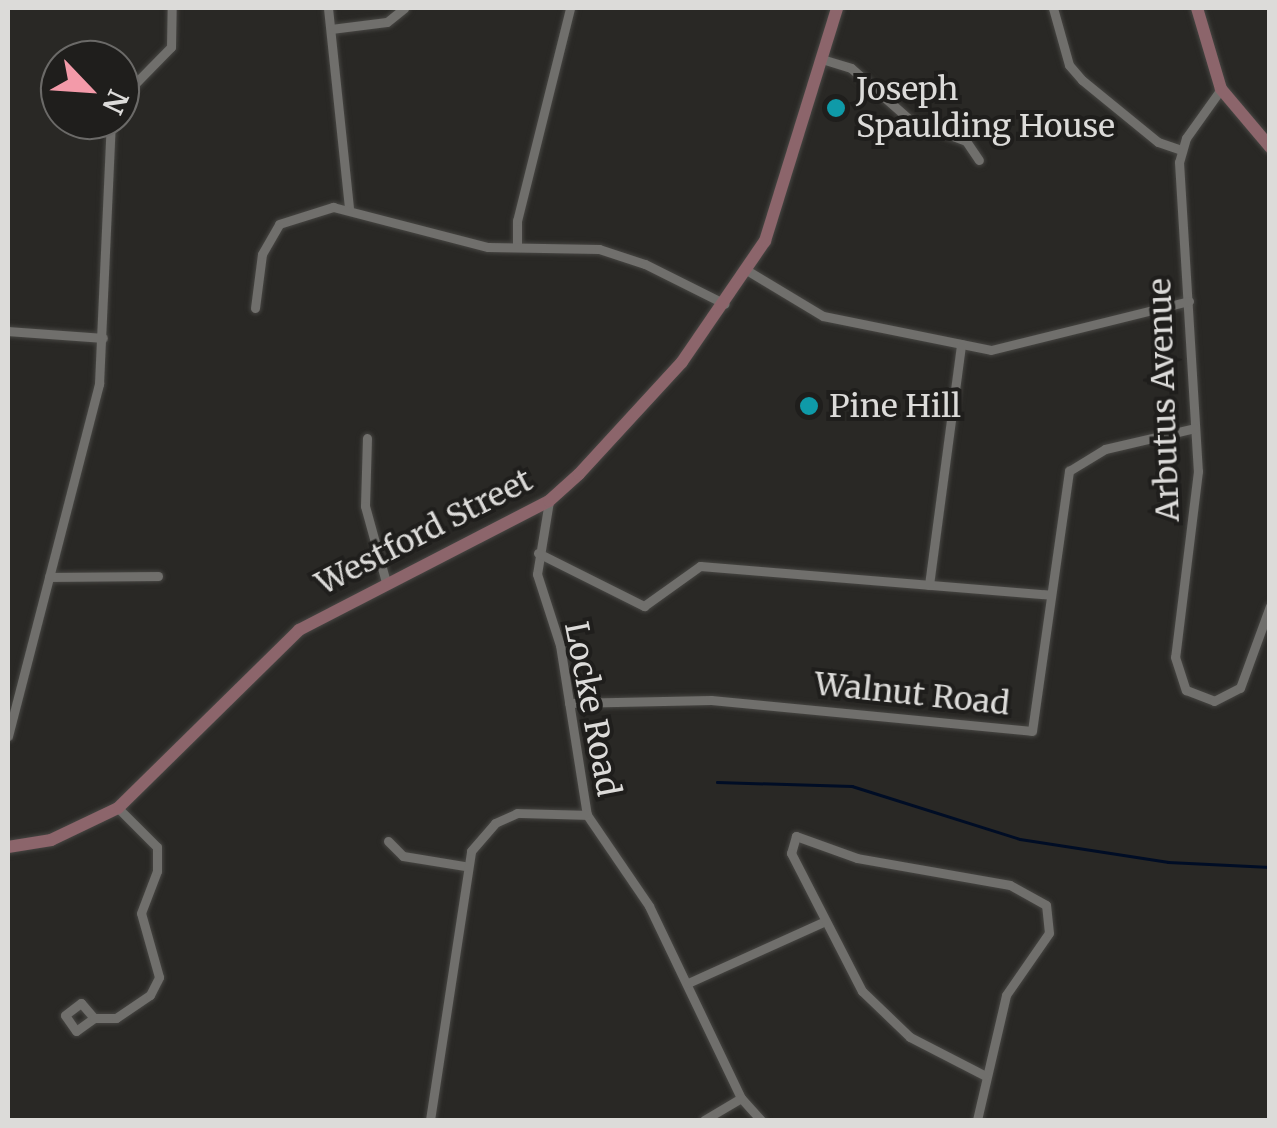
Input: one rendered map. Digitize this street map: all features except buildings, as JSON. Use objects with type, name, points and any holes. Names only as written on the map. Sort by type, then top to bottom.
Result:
[{"type":"main road","name":"Westford Street","points":[[8,846],[51,840],[118,808],[284,641],[336,605],[549,502],[682,362],[748,271],[776,218],[837,8]]},
{"type":"main road","points":[[1197,8],[1221,88],[1270,147]]},
{"type":"street","points":[[140,79],[171,47],[172,8]]},
{"type":"street","points":[[328,8],[349,209]]},
{"type":"street","points":[[331,30],[388,22],[404,8]]},
{"type":"street","points":[[517,246],[517,221],[570,8]]},
{"type":"street","points":[[1053,8],[1069,64],[1082,80],[1158,142],[1181,150],[1221,88]]},
{"type":"street","points":[[824,60],[851,68],[910,120],[966,142],[980,160]]},
{"type":"street","points":[[8,736],[92,413],[103,338],[110,140]]},
{"type":"street","name":"Arbutus Avenue","points":[[1181,150],[1196,514],[1174,664],[1186,690],[1214,701],[1240,688],[1270,606]]},
{"type":"street","points":[[255,308],[262,254],[280,224],[322,208],[349,209],[455,241],[577,246],[624,256],[726,304]]},
{"type":"street","points":[[748,271],[823,316],[961,344],[1012,349],[1188,301]]},
{"type":"street","points":[[8,331],[103,338]]},
{"type":"street","points":[[929,585],[961,344]]},
{"type":"street","name":"Walnut Road","points":[[569,703],[710,700],[1032,731],[1050,595],[1074,464],[1105,449],[1195,428]]},
{"type":"street","points":[[367,438],[365,506],[386,582]]},
{"type":"street","name":"Locke Road","points":[[549,502],[538,553],[538,581],[560,645],[586,815],[630,875],[688,983],[742,1098],[761,1120]]},
{"type":"street","points":[[538,553],[644,606],[700,566],[1050,595]]},
{"type":"street","points":[[49,577],[158,576]]},
{"type":"street","points":[[94,1018],[128,1012],[150,995],[159,977],[141,913],[157,871],[157,848],[118,808]]},
{"type":"street","points":[[430,1120],[464,866],[478,840],[506,817],[586,815]]},
{"type":"street","points":[[977,1120],[1006,995],[1049,933],[1046,905],[1010,885],[857,858],[796,836],[792,854],[823,922],[862,991],[894,1026],[986,1076]]},
{"type":"street","points":[[388,841],[404,856],[464,866]]},
{"type":"street","points":[[688,983],[823,922]]},
{"type":"street","points":[[704,1120],[742,1098]]},
{"type":"waterway","points":[[717,782],[852,786],[1020,839],[1168,862],[1270,867]]},
{"type":"place","name":"Joseph Spaulding House","points":[[836,108]]},
{"type":"place","name":"Pine Hill","points":[[809,406]]}]
